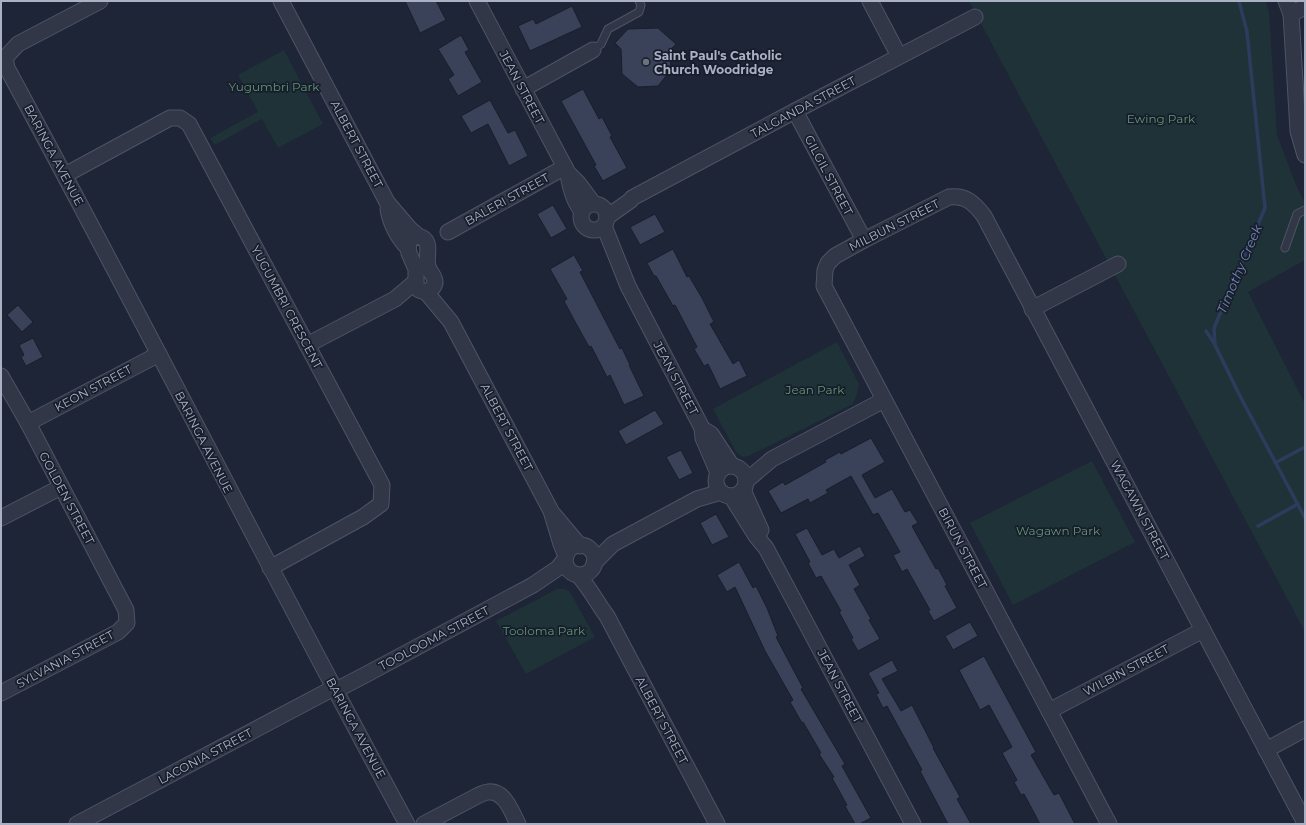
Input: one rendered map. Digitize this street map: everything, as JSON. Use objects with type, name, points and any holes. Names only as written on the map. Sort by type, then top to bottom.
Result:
[{"type":"street","name":"BARINGA AVENUE","points":[[100,1],[18,44],[5,58],[7,68],[65,175],[334,689],[407,824]]},
{"type":"street","name":"ALBERT STREET","points":[[281,1],[387,202],[410,229],[423,240],[427,262],[433,276],[424,286]]},
{"type":"street","name":"JEAN STREET","points":[[477,1],[566,170],[578,184],[597,215],[628,286],[702,428],[710,434],[731,481],[762,531],[766,548],[913,824]]},
{"type":"street","points":[[870,1],[899,56]]},
{"type":"street","points":[[1305,7],[1289,7],[1298,131],[1305,156]]},
{"type":"street","name":"TALGANDA STREET","points":[[597,215],[976,17]]},
{"type":"street","points":[[523,89],[593,50]]},
{"type":"street","name":"GILGIL STREET","points":[[795,111],[864,240]]},
{"type":"street","name":"YUGUMBRI CRESCENT","points":[[65,175],[170,118],[180,118],[189,124],[382,485],[380,504],[363,517],[270,568]]},
{"type":"street","name":"BALERI STREET","points":[[423,240],[448,231],[566,170]]},
{"type":"street","name":"MILBUN STREET","points":[[825,270],[828,263],[835,256],[949,197],[963,197],[969,201]]},
{"type":"street","name":"WAGAWN STREET","points":[[969,201],[984,216],[1305,823]]},
{"type":"street","name":"ALBERT STREET","points":[[387,202],[389,217],[401,241],[408,248],[424,286],[452,322],[551,511],[561,544],[570,566],[587,584],[607,616]]},
{"type":"street","points":[[408,248],[410,239],[413,237],[423,240]]},
{"type":"street","points":[[1032,309],[1118,264]]},
{"type":"street","name":"BIRUN STREET","points":[[825,270],[824,286],[829,296],[1109,824]]},
{"type":"street","points":[[307,346],[395,299],[399,299],[424,286]]},
{"type":"street","name":"KEON STREET","points":[[28,423],[158,354]]},
{"type":"street","name":"GOLDEN STREET","points":[[1,376],[28,423],[126,610],[128,623]]},
{"type":"street","points":[[613,544],[571,548],[570,566],[588,573],[593,565],[613,544],[884,400]]},
{"type":"street","points":[[1,518],[61,487]]},
{"type":"street","name":"ALBERT STREET","points":[[551,511],[583,547],[593,554],[593,578],[607,616],[717,824]]},
{"type":"street","name":"TOOLOOMA STREET","points":[[334,689],[342,687],[365,675],[533,585],[558,568],[570,566]]},
{"type":"street","name":"SYLVANIA STREET","points":[[1,693],[118,632],[128,623]]},
{"type":"street","name":"WILBIN STREET","points":[[1049,711],[1203,630]]},
{"type":"street","name":"LACONIA STREET","points":[[77,824],[334,689]]},
{"type":"street","points":[[1266,750],[1305,729]]},
{"type":"street","points":[[424,824],[479,795],[489,792],[496,793],[507,802],[518,824]]},
{"type":"lane","points":[[593,50],[601,44],[608,29],[639,12],[641,5],[639,1]]},
{"type":"lane","points":[[1285,248],[1297,214],[1305,210]]},
{"type":"green space","name":"Ewing Park","points":[[969,1],[1266,1],[1269,13],[1277,135],[1296,185],[1305,203],[1305,260],[1248,292],[1305,404],[1305,632]]},
{"type":"green space","name":"Yugumbri Park","points":[[284,50],[323,124],[278,148],[262,119],[215,145],[210,138],[258,112],[238,75]]},
{"type":"green space","name":"Jean Park","points":[[837,342],[859,384],[853,404],[749,456],[742,457],[736,452],[713,409]]},
{"type":"green space","name":"Wagawn Park","points":[[1092,461],[1135,542],[1013,605],[970,523]]},
{"type":"green space","name":"Tooloma Park","points":[[557,589],[565,589],[570,592],[595,637],[526,674],[496,621]]},
{"type":"building","points":[[405,1],[436,1],[446,20],[420,33]]},
{"type":"building","points":[[572,6],[582,27],[530,51],[518,26],[533,19],[536,24]]},
{"type":"building","name":"Saint Paul's Catholic Church Woodridge","points":[[658,28],[676,44],[670,50],[671,70],[658,86],[638,87],[622,74],[621,49],[615,43],[628,29]]},
{"type":"building","points":[[461,35],[469,50],[465,52],[482,82],[458,96],[448,79],[454,75],[438,49]]},
{"type":"building","points":[[583,89],[599,119],[602,117],[612,136],[610,137],[627,168],[603,181],[594,166],[596,165],[561,101]]},
{"type":"building","points":[[490,100],[508,133],[515,130],[528,156],[509,166],[488,124],[471,133],[461,116]]},
{"type":"building","points":[[553,205],[567,229],[551,238],[537,214]]},
{"type":"building","points":[[655,214],[665,232],[640,245],[630,227]]},
{"type":"building","points":[[673,249],[687,277],[689,276],[702,298],[714,322],[710,324],[733,364],[739,360],[747,376],[720,389],[708,364],[704,366],[694,349],[697,347],[675,305],[673,306],[647,263]]},
{"type":"building","points":[[574,255],[583,271],[580,272],[620,349],[622,348],[644,396],[624,405],[610,375],[607,377],[591,346],[589,347],[573,318],[564,301],[567,299],[550,269]]},
{"type":"building","points":[[18,305],[33,322],[22,332],[7,315]]},
{"type":"building","points":[[33,338],[43,357],[26,366],[21,357],[24,355],[19,345]]},
{"type":"building","points":[[655,410],[664,424],[626,445],[618,431]]},
{"type":"building","points":[[871,438],[885,462],[862,475],[875,498],[892,489],[905,512],[910,510],[918,523],[912,526],[936,569],[938,568],[947,585],[945,586],[957,608],[934,621],[928,611],[930,610],[907,569],[902,572],[893,555],[900,552],[878,513],[873,515],[851,476],[826,490],[828,493],[810,503],[808,499],[781,513],[768,491],[783,482],[785,485],[826,462],[825,460],[840,452],[841,454]]},
{"type":"building","points":[[681,450],[693,473],[679,480],[666,457]]},
{"type":"building","points":[[716,514],[729,537],[712,545],[700,523]]},
{"type":"building","points":[[807,528],[822,555],[834,549],[839,558],[860,546],[865,556],[849,565],[860,585],[854,589],[871,619],[869,620],[880,639],[858,651],[839,612],[841,611],[821,576],[816,578],[808,563],[810,562],[795,534]]},
{"type":"building","points":[[739,562],[753,588],[756,586],[767,608],[778,636],[776,637],[803,688],[801,689],[845,764],[842,766],[871,818],[859,824],[855,824],[845,806],[847,805],[832,778],[834,777],[819,754],[821,753],[790,702],[793,700],[765,651],[735,587],[727,592],[717,575]]},
{"type":"building","points":[[970,622],[978,636],[953,650],[945,636]]},
{"type":"building","points":[[984,656],[1036,752],[1031,755],[1054,795],[1059,793],[1075,824],[1040,824],[1024,794],[1021,795],[1014,782],[1017,780],[1002,753],[1012,747],[989,705],[980,710],[959,670]]},
{"type":"building","points":[[892,660],[898,671],[882,679],[901,711],[912,705],[933,748],[960,797],[957,799],[971,824],[948,824],[920,771],[922,770],[887,706],[883,708],[876,694],[879,693],[868,673]]},
{"type":"waterway","name":"Timothy Creek","points":[[1239,1],[1247,32],[1265,208],[1214,328],[1215,345],[1240,396],[1305,518]]},
{"type":"waterway","points":[[1206,331],[1214,343]]},
{"type":"waterway","points":[[1275,463],[1303,448]]},
{"type":"waterway","points":[[1258,526],[1298,504]]},
{"type":"place","name":"Saint Paul's Catholic Church Woodridge","points":[[646,62]]}]
